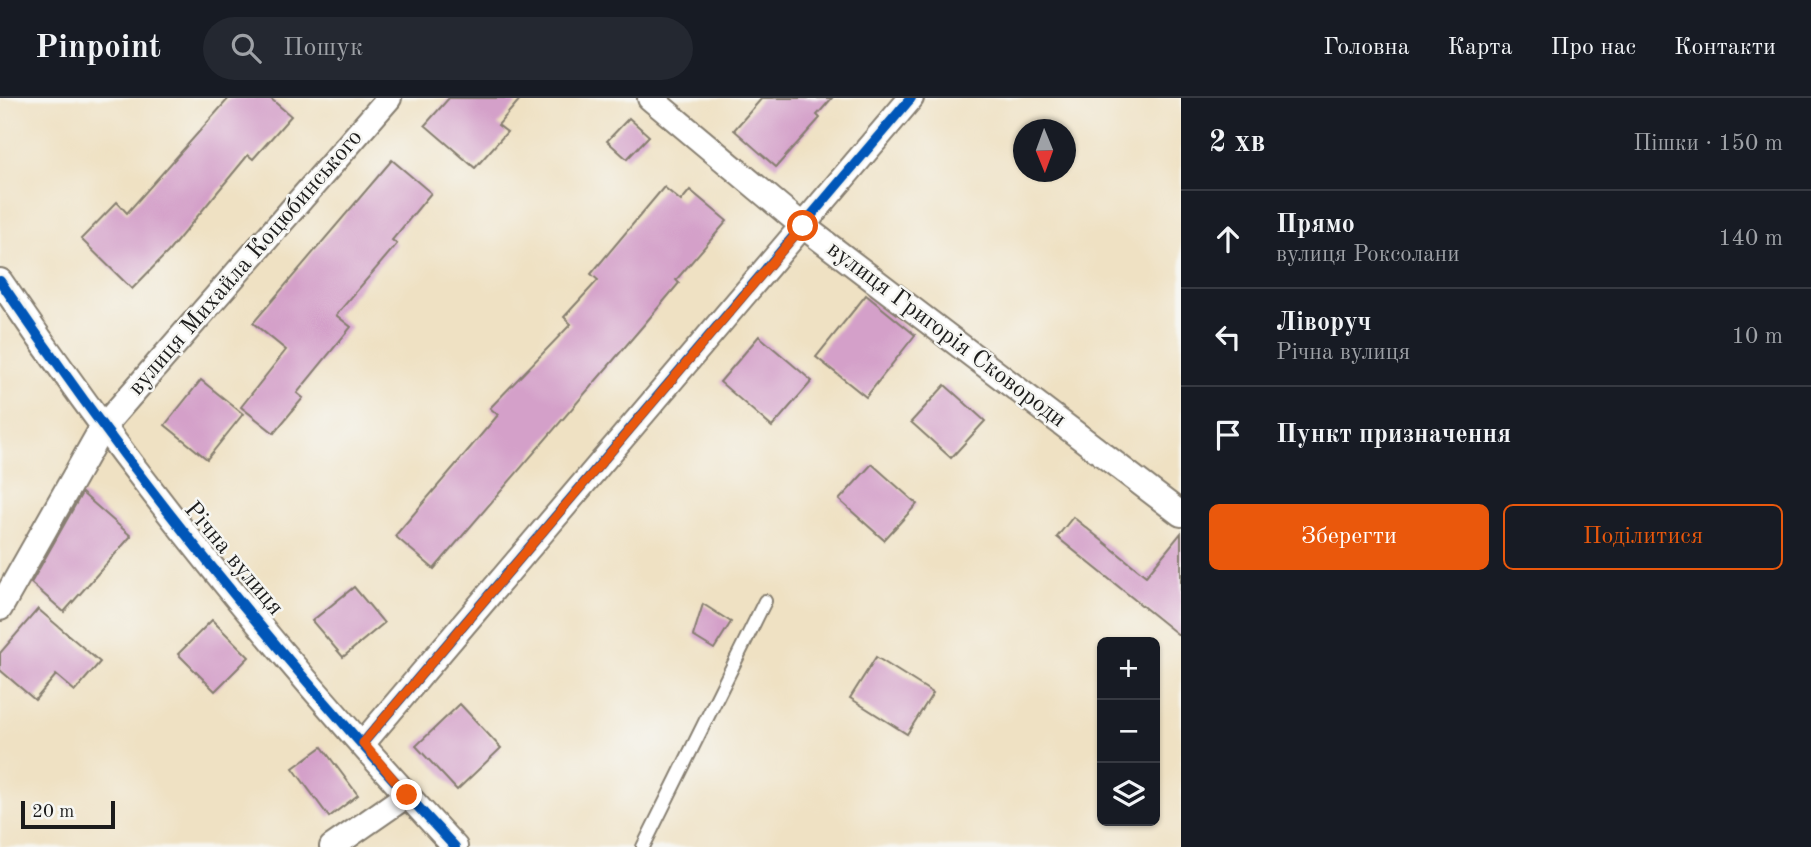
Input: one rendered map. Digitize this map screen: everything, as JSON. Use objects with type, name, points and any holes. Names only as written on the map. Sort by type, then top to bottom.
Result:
[{"type":"street","name":"вулиця Михайла Коцюбинського","points":[[0,608],[102,428],[389,98]]},
{"type":"street","name":"вулиця Григорія Сковороди","points":[[650,98],[803,226],[1181,514]]},
{"type":"street","points":[[363,743],[911,98]]},
{"type":"street","name":"Річна вулиця","points":[[0,282],[102,428],[188,540],[455,847]]},
{"type":"street","points":[[332,847],[407,795]]},
{"type":"lane","points":[[643,847],[765,601]]},
{"type":"building","points":[[229,98],[270,98],[291,116],[253,159],[248,155],[168,252],[132,289],[81,239],[117,202],[127,213]]},
{"type":"building","points":[[449,98],[521,98],[498,125],[507,132],[475,168],[425,125]]},
{"type":"building","points":[[762,98],[832,98],[817,115],[820,118],[776,167],[734,130]]},
{"type":"building","points":[[629,118],[649,136],[627,159],[607,141]]},
{"type":"building","points":[[392,160],[431,193],[392,240],[397,244],[336,315],[351,327],[297,393],[303,398],[274,433],[241,407],[286,350],[253,323]]},
{"type":"building","points":[[664,187],[681,201],[690,190],[727,221],[676,280],[679,283],[642,327],[434,569],[395,536],[498,415],[490,408],[571,324],[564,317],[598,280],[591,274]]},
{"type":"building","points":[[866,295],[915,335],[866,397],[816,357]]},
{"type":"building","points":[[759,336],[812,381],[772,427],[720,382]]},
{"type":"building","points":[[201,380],[243,414],[207,459],[165,425]]},
{"type":"building","points":[[945,385],[985,421],[951,458],[911,422]]},
{"type":"building","points":[[872,464],[917,504],[884,540],[839,500]]},
{"type":"building","points":[[82,493],[131,536],[64,612],[31,583]]},
{"type":"building","points":[[1073,517],[1146,576],[1181,533],[1181,637],[1057,537]]},
{"type":"building","points":[[354,587],[384,623],[343,657],[312,621]]},
{"type":"building","points":[[703,604],[731,622],[714,649],[693,636]]},
{"type":"building","points":[[38,609],[100,662],[75,691],[56,675],[35,700],[0,670],[0,653]]},
{"type":"building","points":[[212,620],[249,657],[215,691],[178,654]]},
{"type":"building","points":[[876,657],[933,693],[907,734],[850,698]]},
{"type":"building","points":[[460,704],[501,748],[457,790],[416,746]]},
{"type":"building","points":[[322,747],[358,795],[329,817],[293,768]]},
{"type":"cycle path","points":[[363,743],[911,98]]},
{"type":"cycle path","points":[[0,281],[105,429],[217,573],[333,712],[455,847]]},
{"type":"route","points":[[407,795],[363,743],[803,226]]}]
